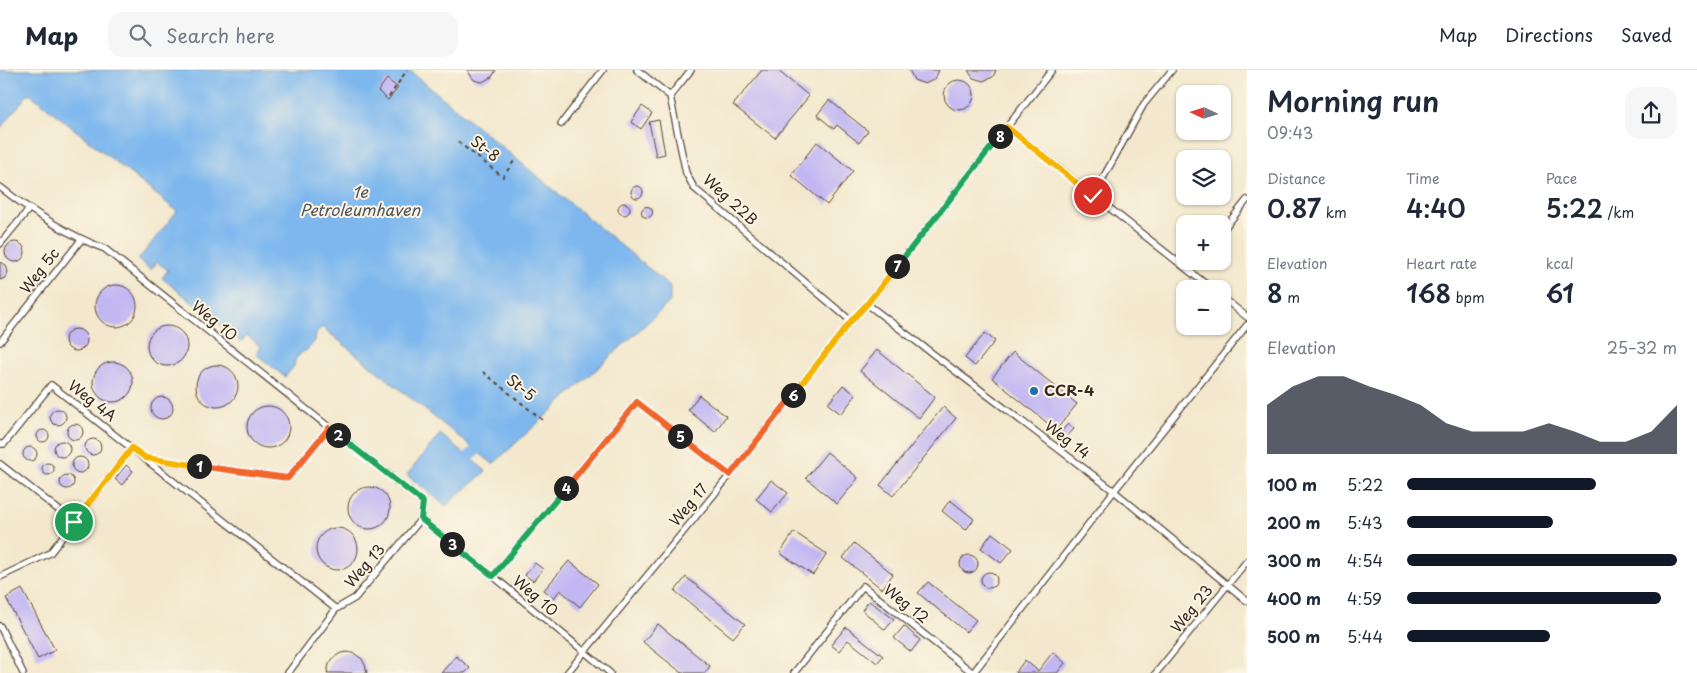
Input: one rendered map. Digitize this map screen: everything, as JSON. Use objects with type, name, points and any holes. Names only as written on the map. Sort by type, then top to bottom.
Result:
[{"type":"lane","points":[[561,124],[603,70]]},
{"type":"lane","points":[[638,70],[670,96],[691,70]]},
{"type":"lane","name":"Weg 17","points":[[567,673],[730,475],[1052,70]]},
{"type":"lane","points":[[1093,196],[1144,104],[1172,70]]},
{"type":"lane","name":"Weg 22B","points":[[670,96],[686,173],[694,188],[851,321]]},
{"type":"lane","points":[[1007,127],[1201,280]]},
{"type":"lane","name":"Weg 10","points":[[0,187],[29,209],[81,240],[105,249],[423,502],[421,519],[610,673]]},
{"type":"lane","points":[[1231,220],[1247,200]]},
{"type":"lane","points":[[0,244],[29,209]]},
{"type":"lane","name":"Weg 5c","points":[[0,342],[81,240]]},
{"type":"lane","name":"Weg 14","points":[[867,304],[1114,491],[1247,601]]},
{"type":"lane","points":[[1231,304],[1247,317]]},
{"type":"lane","points":[[973,673],[1247,324]]},
{"type":"lane","name":"Weg 4A","points":[[0,444],[4,444],[51,385],[132,448]]},
{"type":"lane","points":[[493,576],[637,402],[730,475]]},
{"type":"lane","points":[[146,458],[288,478],[329,428]]},
{"type":"lane","points":[[0,577],[50,553],[132,448],[336,609]]},
{"type":"lane","points":[[0,464],[74,522]]},
{"type":"lane","name":"Weg 13","points":[[288,673],[336,609],[355,598],[421,519]]},
{"type":"lane","name":"Weg 23","points":[[1156,673],[1247,561]]},
{"type":"lane","name":"Weg 12","points":[[794,673],[863,586],[973,673]]},
{"type":"lane","points":[[0,626],[23,673]]},
{"type":"path","points":[[389,97],[407,70]]},
{"type":"path","name":"St-8","points":[[458,142],[503,177],[516,158]]},
{"type":"path","name":"St-5","points":[[483,372],[545,422]]},
{"type":"water","name":"1e Petroleumhaven","points":[[0,70],[409,70],[670,286],[670,302],[493,464],[322,327],[316,334],[315,341],[295,360],[294,366],[285,377],[256,354],[261,347],[247,335],[241,342],[162,278],[168,270],[157,262],[151,270],[138,260],[177,211],[29,93],[0,129]]},
{"type":"water","points":[[440,434],[486,471],[446,506],[407,475]]},
{"type":"building","points":[[467,70],[496,70],[492,77],[482,82],[474,80]]},
{"type":"building","points":[[762,70],[777,70],[809,96],[775,138],[733,105]]},
{"type":"building","points":[[909,70],[939,70],[935,79],[925,84],[914,80]]},
{"type":"building","points":[[968,70],[996,70],[993,77],[983,81],[973,78]]},
{"type":"building","points":[[387,79],[398,88],[388,100],[378,91]]},
{"type":"building","points":[[959,80],[970,84],[974,95],[970,106],[959,110],[948,106],[944,95],[948,84]]},
{"type":"building","points":[[829,100],[868,131],[859,143],[837,125],[834,129],[817,115]]},
{"type":"building","points":[[642,106],[652,113],[641,129],[631,122]]},
{"type":"building","points":[[659,120],[665,154],[656,156],[649,122]]},
{"type":"building","points":[[817,142],[853,171],[827,205],[791,175]]},
{"type":"building","points":[[635,186],[639,186],[643,192],[639,198],[635,198],[631,194],[631,190]]},
{"type":"building","points":[[622,203],[626,203],[630,209],[626,215],[622,215],[618,211],[618,207]]},
{"type":"building","points":[[647,206],[653,212],[647,218],[641,212]]},
{"type":"building","points":[[15,242],[22,245],[25,252],[22,259],[15,262],[8,259],[5,252],[8,245]]},
{"type":"building","points":[[0,262],[6,265],[8,272],[5,278],[0,280]]},
{"type":"building","points":[[116,285],[131,291],[137,306],[131,321],[116,327],[101,321],[95,306],[101,291]]},
{"type":"building","points":[[167,326],[181,332],[187,346],[181,360],[167,366],[153,360],[147,346],[153,332]]},
{"type":"building","points":[[76,329],[84,332],[87,340],[84,348],[76,351],[68,348],[65,340],[68,332]]},
{"type":"building","points":[[985,333],[995,341],[975,366],[965,358]]},
{"type":"building","points":[[877,350],[935,397],[919,418],[860,371]]},
{"type":"building","name":"CCR-4","points":[[1013,352],[1077,404],[1056,430],[992,378]]},
{"type":"building","points":[[113,362],[127,368],[133,382],[127,396],[113,402],[99,396],[93,382],[99,368]]},
{"type":"building","points":[[217,365],[232,371],[238,386],[232,401],[217,407],[202,401],[196,386],[202,371]]},
{"type":"building","points":[[843,385],[856,395],[841,414],[828,404]]},
{"type":"building","points":[[699,395],[726,416],[715,432],[688,410]]},
{"type":"building","points":[[162,397],[170,400],[173,408],[170,416],[162,419],[154,416],[151,408],[154,400]]},
{"type":"building","points":[[268,406],[283,412],[289,427],[283,442],[268,448],[253,442],[247,427],[253,412]]},
{"type":"building","points":[[943,407],[956,418],[893,496],[880,485]]},
{"type":"building","points":[[55,409],[61,409],[66,414],[64,423],[55,425],[50,420],[50,414]]},
{"type":"building","points":[[72,424],[78,424],[83,429],[81,438],[72,440],[67,435],[67,429]]},
{"type":"building","points":[[1068,424],[1074,429],[1063,441],[1057,436]]},
{"type":"building","points":[[45,430],[48,431],[48,441],[41,442],[38,441],[37,434],[38,431]]},
{"type":"building","points":[[90,439],[96,439],[101,444],[99,453],[90,455],[85,450],[85,444]]},
{"type":"building","points":[[59,441],[65,441],[70,446],[68,455],[59,457],[54,452],[54,446]]},
{"type":"building","points":[[30,447],[35,449],[37,454],[35,459],[30,461],[25,459],[23,454],[25,449]]},
{"type":"building","points":[[827,452],[858,478],[837,504],[806,478]]},
{"type":"building","points":[[80,457],[86,459],[88,465],[86,471],[80,473],[74,471],[72,465],[74,459]]},
{"type":"building","points":[[46,463],[50,463],[54,469],[50,475],[46,475],[42,471],[42,467]]},
{"type":"building","points":[[126,465],[133,471],[122,485],[115,479]]},
{"type":"building","points":[[64,475],[70,475],[74,482],[70,489],[64,489],[60,485],[60,479]]},
{"type":"building","points":[[771,480],[788,493],[772,512],[756,499]]},
{"type":"building","points":[[373,487],[381,490],[387,496],[390,508],[387,520],[381,526],[365,529],[357,526],[351,520],[348,504],[351,496],[357,490]]},
{"type":"building","points":[[950,500],[974,519],[966,530],[942,511]]},
{"type":"building","points":[[337,528],[352,534],[358,549],[352,564],[337,570],[322,564],[316,549],[322,534]]},
{"type":"building","points":[[794,532],[827,554],[813,575],[780,553]]},
{"type":"building","points":[[992,533],[1013,549],[1001,563],[981,548]]},
{"type":"building","points":[[854,543],[893,574],[882,589],[843,558]]},
{"type":"building","points":[[969,555],[975,558],[978,564],[975,570],[969,573],[963,570],[960,564],[963,558]]},
{"type":"building","points":[[569,561],[598,584],[580,607],[560,590],[554,598],[544,590]]},
{"type":"building","points":[[535,563],[543,569],[533,581],[525,575]]},
{"type":"building","points":[[986,572],[992,572],[997,577],[995,586],[986,588],[981,583],[981,577]]},
{"type":"building","points":[[686,577],[745,624],[733,638],[675,591]]},
{"type":"building","points":[[928,582],[976,620],[966,632],[918,593]]},
{"type":"building","points":[[22,589],[55,650],[38,659],[6,598]]},
{"type":"building","points":[[869,601],[894,619],[885,630],[862,610]]},
{"type":"building","points":[[658,624],[710,666],[705,673],[682,673],[643,642]]},
{"type":"building","points":[[904,626],[920,640],[911,652],[894,638]]},
{"type":"building","points":[[846,627],[883,656],[877,663],[848,640],[839,651],[831,645]]},
{"type":"building","points":[[348,652],[362,659],[367,673],[327,673],[329,664],[334,657]]},
{"type":"building","points":[[1053,652],[1065,663],[1057,673],[1015,673],[1025,660],[1038,671]]},
{"type":"building","points":[[456,656],[470,668],[465,673],[441,673]]},
{"type":"waterway","points":[[458,467],[482,444],[480,438]]},
{"type":"place","name":"CCR-4","points":[[1034,391]]},
{"type":"route","points":[[74,522],[132,448],[146,458],[288,478],[329,428],[423,502],[421,519],[493,576],[637,402],[730,475],[1007,127],[1093,196]]}]
